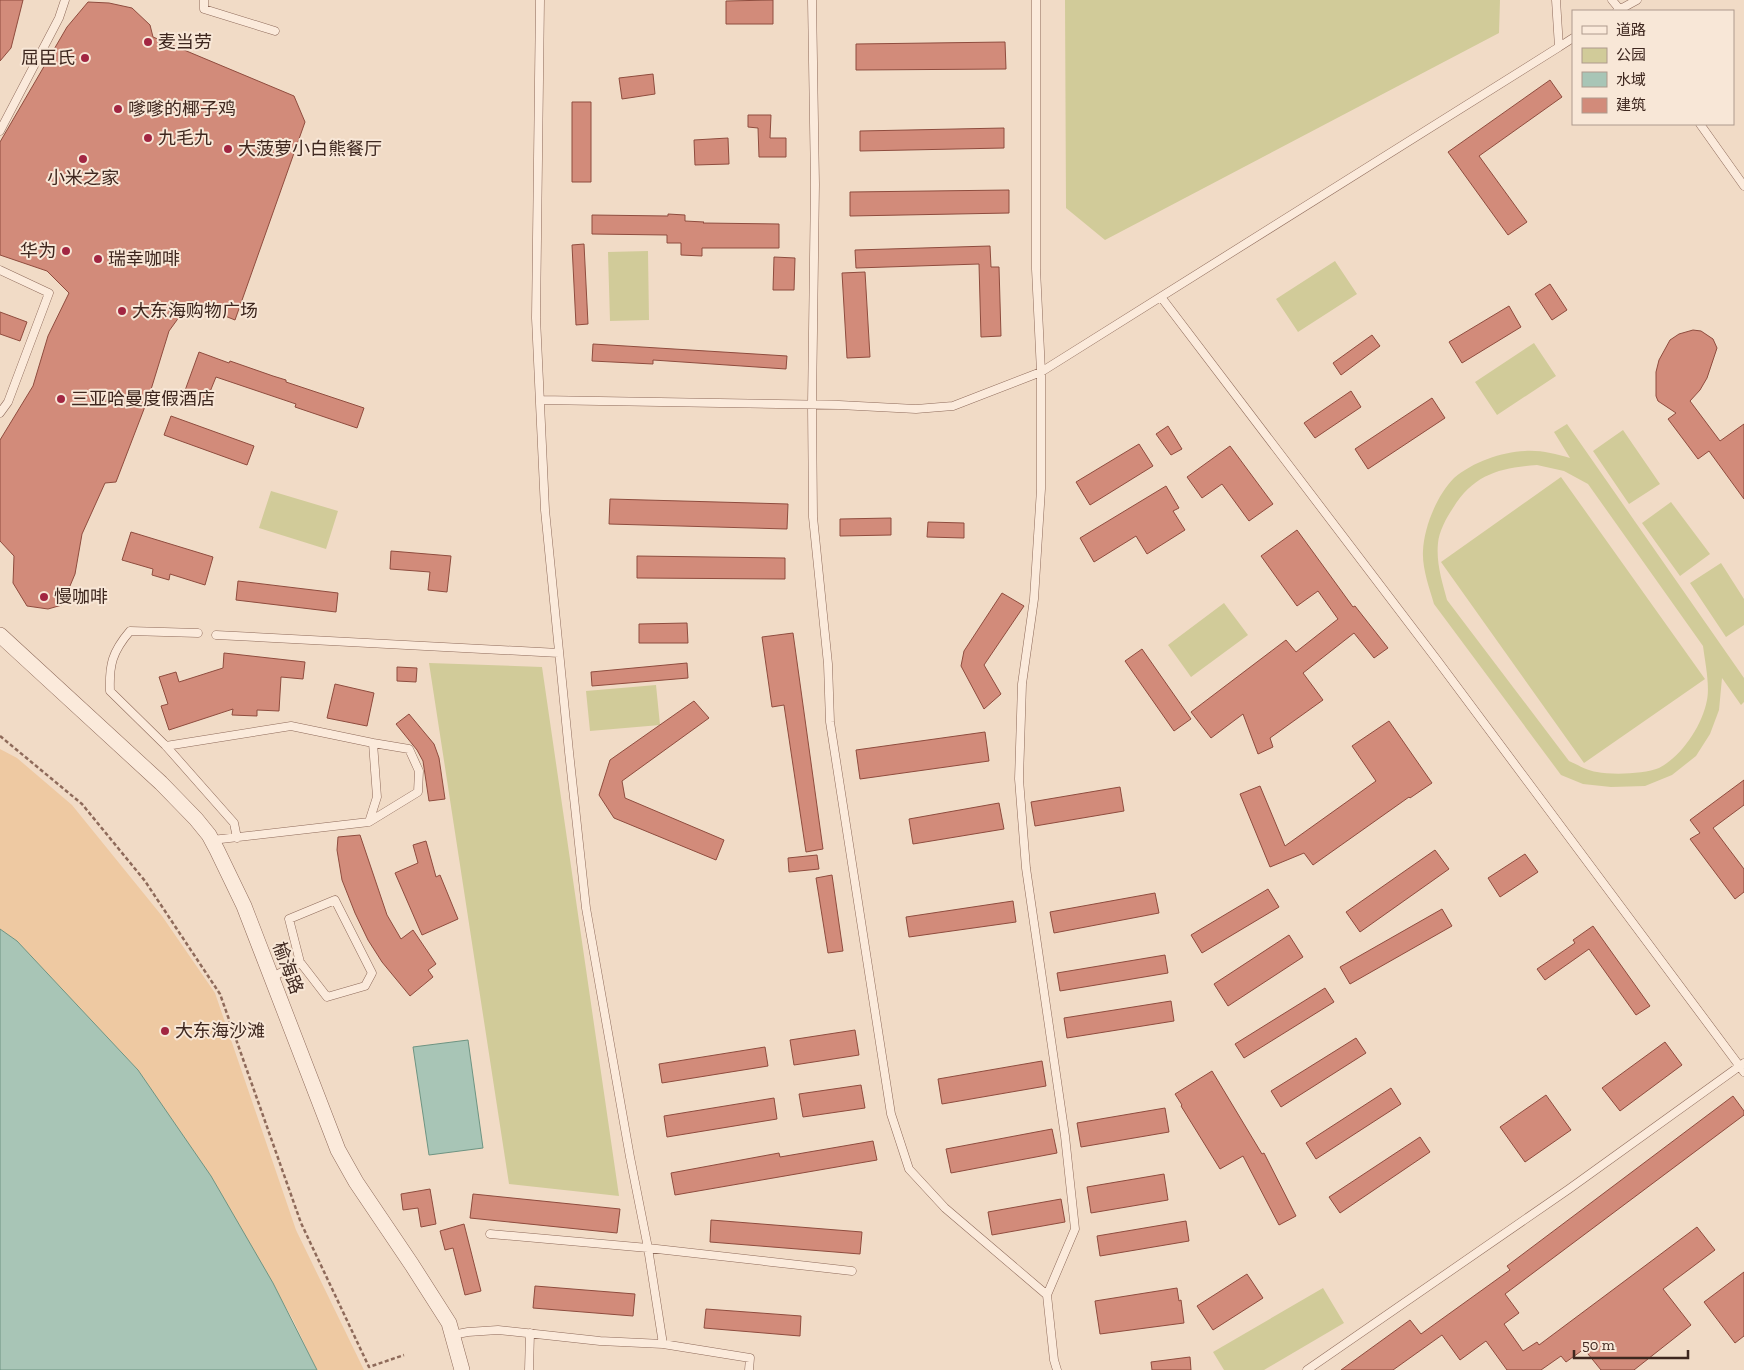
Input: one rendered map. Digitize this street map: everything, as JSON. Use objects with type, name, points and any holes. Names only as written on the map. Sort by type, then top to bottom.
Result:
[{"type":"street","name":"榆海路","points":[[0,635],[161,783],[196,818],[212,840],[244,906],[338,1150],[356,1182],[449,1323],[462,1370]]},
{"type":"lane","points":[[0,131],[59,18],[64,0]]},
{"type":"lane","points":[[204,0],[204,8],[275,30]]},
{"type":"lane","points":[[540,0],[536,318],[545,510],[586,908],[630,1158],[648,1248],[663,1344]]},
{"type":"lane","points":[[812,0],[815,184],[812,404],[813,517],[828,664],[830,722],[892,1114],[909,1169],[945,1208],[1047,1295]]},
{"type":"lane","points":[[1036,0],[1036,269],[1041,372],[1041,489],[1034,599],[1022,684],[1019,779],[1026,868],[1066,1136],[1075,1229],[1047,1295],[1054,1360],[1057,1370]]},
{"type":"lane","points":[[1556,0],[1559,47]]},
{"type":"lane","points":[[1621,10],[1637,0]]},
{"type":"lane","points":[[540,400],[812,404],[916,409],[953,406],[1041,372],[1572,39]]},
{"type":"lane","points":[[1701,125],[1744,186]]},
{"type":"lane","points":[[0,270],[49,293],[8,402],[0,413]]},
{"type":"lane","points":[[1161,297],[1449,675],[1742,1067],[1307,1370]]},
{"type":"lane","points":[[198,634],[130,631],[119,644],[112,658],[110,691],[166,746],[234,822],[237,838]]},
{"type":"lane","points":[[216,635],[559,653]]},
{"type":"lane","points":[[166,746],[291,726],[409,749],[419,771],[418,792],[369,822],[212,840]]},
{"type":"lane","points":[[369,822],[377,797],[373,743]]},
{"type":"lane","points":[[335,900],[372,973],[365,986],[327,997],[300,962],[290,919],[335,900]]},
{"type":"lane","points":[[271,978],[300,962]]},
{"type":"lane","points":[[490,1234],[648,1248],[852,1271]]},
{"type":"lane","points":[[452,1334],[498,1330],[600,1341],[663,1344],[750,1358],[749,1370]]},
{"type":"lane","points":[[528,1370],[530,1333]]},
{"type":"path","points":[[0,736],[82,804],[145,881],[220,994],[301,1223],[369,1367],[404,1355]]},
{"type":"green space","points":[[1065,0],[1500,0],[1499,33],[1105,240],[1066,208]]},
{"type":"green space","points":[[648,251],[649,320],[610,321],[608,252]]},
{"type":"green space","points":[[1335,261],[1357,294],[1298,332],[1276,299]]},
{"type":"green space","points":[[1534,343],[1556,376],[1497,415],[1475,382]]},
{"type":"green space","points":[[1567,424],[1744,678],[1744,702],[1741,705],[1722,678],[1719,710],[1710,734],[1696,756],[1672,775],[1645,786],[1611,787],[1583,784],[1561,775],[1434,604],[1426,578],[1423,557],[1426,532],[1437,502],[1454,478],[1478,463],[1506,453],[1537,451],[1570,458],[1554,432]],"holes":[[[1537,465],[1564,471],[1588,484],[1703,646],[1708,694],[1701,720],[1690,739],[1676,756],[1659,768],[1646,772],[1603,773],[1569,761],[1447,600],[1441,579],[1438,550],[1440,534],[1450,512],[1470,487],[1489,475],[1511,468]]]},
{"type":"green space","points":[[1623,430],[1660,484],[1629,504],[1593,451]]},
{"type":"green space","points":[[1561,477],[1705,679],[1584,763],[1441,562]]},
{"type":"green space","points":[[271,491],[338,511],[326,549],[259,528]]},
{"type":"green space","points":[[1671,502],[1710,554],[1680,576],[1642,523]]},
{"type":"green space","points":[[1721,563],[1744,599],[1744,625],[1726,637],[1690,583]]},
{"type":"green space","points":[[1224,603],[1248,635],[1191,677],[1168,645]]},
{"type":"green space","points":[[429,663],[542,667],[619,1196],[509,1184]]},
{"type":"green space","points":[[656,685],[660,725],[590,731],[586,691]]},
{"type":"green space","points":[[1323,1288],[1344,1323],[1264,1370],[1224,1370],[1213,1352]]},
{"type":"sand","name":"大东海沙滩","points":[[0,749],[17,758],[72,805],[162,916],[215,993],[296,1230],[364,1370],[317,1370],[293,1320],[211,1176],[138,1070],[17,941],[0,929]]},
{"type":"water","points":[[0,929],[17,941],[138,1070],[211,1176],[273,1283],[317,1370],[0,1370]]},
{"type":"water","points":[[468,1040],[483,1148],[429,1155],[413,1047]]},
{"type":"building","points":[[0,0],[23,0],[11,48],[0,61]]},
{"type":"building","points":[[773,0],[773,24],[726,24],[726,1]]},
{"type":"building","name":"大东海购物广场","points":[[88,2],[109,3],[132,8],[150,25],[153,37],[294,96],[305,122],[235,320],[190,302],[169,331],[149,396],[116,482],[105,483],[82,534],[75,574],[62,605],[48,609],[27,606],[13,583],[14,556],[0,541],[0,440],[33,386],[48,336],[69,293],[47,271],[0,255],[0,142],[67,27]]},
{"type":"building","points":[[1005,42],[1006,69],[856,70],[856,44]]},
{"type":"building","points":[[653,74],[655,94],[622,99],[619,78]]},
{"type":"building","points":[[1550,80],[1562,97],[1479,156],[1527,222],[1508,235],[1448,152]]},
{"type":"building","points":[[572,102],[591,102],[591,182],[572,182]]},
{"type":"building","points":[[748,115],[771,115],[770,138],[786,138],[786,157],[759,157],[758,128],[748,127]]},
{"type":"building","points":[[1004,128],[1004,148],[860,151],[860,131]]},
{"type":"building","points":[[728,138],[729,164],[695,165],[694,140]]},
{"type":"building","points":[[1009,190],[1009,213],[850,216],[850,192]]},
{"type":"building","points":[[668,214],[685,215],[685,221],[703,223],[779,224],[779,248],[702,248],[702,256],[681,255],[681,243],[667,243],[667,235],[592,234],[592,215],[668,216]]},
{"type":"building","points":[[584,244],[588,324],[576,325],[572,245]]},
{"type":"building","points":[[990,246],[991,267],[999,267],[1001,336],[981,337],[979,264],[856,268],[855,250]]},
{"type":"building","points":[[774,257],[795,258],[794,290],[773,290]]},
{"type":"building","points":[[865,272],[870,357],[847,358],[842,273]]},
{"type":"building","points":[[1550,284],[1567,310],[1552,320],[1535,294]]},
{"type":"building","points":[[1509,306],[1521,327],[1462,363],[1449,342]]},
{"type":"building","points":[[0,312],[27,322],[20,341],[0,334]]},
{"type":"building","points":[[1693,330],[1701,331],[1713,339],[1717,348],[1707,378],[1700,390],[1690,401],[1720,441],[1744,424],[1744,499],[1709,451],[1698,459],[1668,419],[1676,413],[1658,401],[1656,396],[1656,372],[1659,360],[1670,340],[1679,334]]},
{"type":"building","points":[[1372,335],[1380,346],[1341,375],[1333,363]]},
{"type":"building","points":[[593,344],[787,356],[786,369],[653,360],[653,364],[592,361]]},
{"type":"building","points":[[199,352],[364,408],[357,428],[295,407],[296,404],[216,377],[205,404],[183,396]]},
{"type":"building","points":[[1351,391],[1361,407],[1315,438],[1304,423]]},
{"type":"building","points":[[1432,398],[1445,418],[1368,469],[1355,449]]},
{"type":"building","points":[[171,416],[254,446],[247,465],[164,435]]},
{"type":"building","points":[[1168,426],[1182,449],[1171,455],[1156,434]]},
{"type":"building","points":[[1139,444],[1153,466],[1090,505],[1076,482]]},
{"type":"building","points":[[1230,446],[1273,504],[1249,521],[1222,484],[1202,498],[1187,477]]},
{"type":"building","points":[[1166,486],[1179,508],[1173,511],[1185,530],[1147,554],[1136,536],[1094,562],[1080,538]]},
{"type":"building","points":[[610,499],[788,504],[787,529],[609,524]]},
{"type":"building","points":[[891,518],[891,535],[840,536],[840,519]]},
{"type":"building","points":[[928,522],[964,523],[964,538],[927,537]]},
{"type":"building","points":[[1297,530],[1353,607],[1355,606],[1388,648],[1374,658],[1354,633],[1303,673],[1323,700],[1270,738],[1273,747],[1258,754],[1243,714],[1211,738],[1191,712],[1286,640],[1296,652],[1338,619],[1318,591],[1297,606],[1261,556]]},
{"type":"building","points":[[131,532],[213,557],[205,585],[170,574],[169,580],[152,575],[153,569],[122,560]]},
{"type":"building","points":[[391,551],[451,556],[447,592],[428,590],[430,572],[390,569]]},
{"type":"building","points":[[637,556],[785,558],[785,579],[637,578]]},
{"type":"building","points":[[238,581],[338,593],[336,612],[236,600]]},
{"type":"building","points":[[1002,593],[1024,606],[984,665],[1001,694],[984,709],[961,666],[964,651]]},
{"type":"building","points":[[687,623],[688,643],[639,643],[639,624]]},
{"type":"building","points":[[793,633],[823,849],[806,852],[784,705],[772,707],[762,637]]},
{"type":"building","points":[[1142,649],[1191,719],[1174,731],[1125,661]]},
{"type":"building","points":[[224,653],[305,662],[303,679],[281,677],[279,711],[257,710],[257,716],[232,715],[233,709],[169,730],[161,706],[168,704],[159,677],[176,672],[179,682],[223,668]]},
{"type":"building","points":[[687,663],[688,678],[592,686],[591,672]]},
{"type":"building","points":[[397,667],[417,668],[416,682],[397,681]]},
{"type":"building","points":[[335,684],[374,693],[367,726],[327,718]]},
{"type":"building","points":[[694,701],[709,718],[622,781],[625,798],[724,840],[716,860],[614,818],[599,795],[610,760]]},
{"type":"building","points":[[409,714],[434,744],[439,758],[445,799],[429,801],[423,761],[417,750],[396,724]]},
{"type":"building","points":[[1389,721],[1432,783],[1409,797],[1313,865],[1304,853],[1270,867],[1240,794],[1260,786],[1285,846],[1376,781],[1352,746]]},
{"type":"building","points":[[985,732],[989,761],[860,779],[856,750]]},
{"type":"building","points":[[1744,780],[1744,805],[1713,828],[1744,869],[1744,892],[1735,899],[1690,839],[1700,833],[1690,820]]},
{"type":"building","points":[[1120,787],[1124,811],[1035,826],[1031,802]]},
{"type":"building","points":[[999,803],[1004,829],[913,844],[909,819]]},
{"type":"building","points":[[360,835],[387,915],[401,939],[413,930],[436,964],[428,970],[433,977],[410,996],[382,962],[368,940],[342,880],[337,850],[338,837]]},
{"type":"building","points":[[426,841],[436,877],[440,875],[458,919],[422,935],[395,873],[418,863],[413,845]]},
{"type":"building","points":[[1435,850],[1449,869],[1360,932],[1346,912]]},
{"type":"building","points":[[1525,854],[1538,872],[1500,897],[1488,878]]},
{"type":"building","points":[[817,855],[819,869],[789,872],[788,858]]},
{"type":"building","points":[[832,875],[843,951],[828,953],[816,878]]},
{"type":"building","points":[[1268,889],[1279,907],[1202,953],[1191,935]]},
{"type":"building","points":[[1155,893],[1159,913],[1054,933],[1050,912]]},
{"type":"building","points":[[1013,901],[1016,922],[909,937],[906,917]]},
{"type":"building","points":[[1442,909],[1452,926],[1350,984],[1340,967]]},
{"type":"building","points":[[1593,926],[1650,1006],[1636,1015],[1589,949],[1545,980],[1537,969],[1575,943],[1573,940]]},
{"type":"building","points":[[1289,935],[1303,957],[1228,1006],[1214,984]]},
{"type":"building","points":[[1165,955],[1168,973],[1060,991],[1057,973]]},
{"type":"building","points":[[1325,988],[1334,1002],[1244,1058],[1235,1044]]},
{"type":"building","points":[[1171,1001],[1174,1021],[1067,1038],[1064,1018]]},
{"type":"building","points":[[855,1030],[859,1055],[794,1065],[790,1040]]},
{"type":"building","points":[[1356,1038],[1366,1053],[1281,1107],[1271,1091]]},
{"type":"building","points":[[1665,1042],[1682,1065],[1620,1111],[1602,1088]]},
{"type":"building","points":[[765,1047],[768,1066],[662,1083],[659,1064]]},
{"type":"building","points":[[1042,1061],[1046,1086],[942,1104],[938,1079]]},
{"type":"building","points":[[1212,1071],[1262,1154],[1264,1153],[1296,1216],[1279,1225],[1243,1156],[1220,1169],[1175,1094]]},
{"type":"building","points":[[861,1085],[865,1108],[803,1117],[799,1094]]},
{"type":"building","points":[[1391,1088],[1401,1104],[1316,1159],[1306,1143]]},
{"type":"building","points":[[1546,1095],[1571,1130],[1525,1162],[1500,1127]]},
{"type":"building","points":[[1733,1096],[1744,1111],[1744,1115],[1505,1294],[1519,1313],[1504,1324],[1523,1351],[1537,1342],[1539,1345],[1697,1227],[1715,1250],[1663,1289],[1691,1325],[1634,1370],[1601,1370],[1584,1349],[1566,1362],[1561,1356],[1541,1370],[1507,1370],[1486,1341],[1460,1360],[1442,1335],[1393,1370],[1341,1370],[1410,1320],[1421,1334],[1510,1270],[1507,1266]]},
{"type":"building","points":[[774,1098],[777,1119],[667,1137],[664,1116]]},
{"type":"building","points":[[1165,1108],[1169,1132],[1081,1147],[1077,1123]]},
{"type":"building","points":[[1052,1129],[1057,1153],[951,1173],[946,1149]]},
{"type":"building","points":[[1420,1137],[1430,1152],[1340,1213],[1329,1197]]},
{"type":"building","points":[[873,1141],[877,1160],[675,1195],[671,1173],[779,1153],[780,1157]]},
{"type":"building","points":[[1164,1174],[1168,1200],[1091,1213],[1087,1187]]},
{"type":"building","points":[[430,1189],[436,1224],[421,1227],[418,1208],[403,1210],[401,1194]]},
{"type":"building","points":[[473,1194],[620,1209],[617,1233],[470,1218]]},
{"type":"building","points":[[1061,1199],[1065,1222],[992,1235],[988,1212]]},
{"type":"building","points":[[711,1220],[862,1232],[860,1254],[710,1242]]},
{"type":"building","points":[[1186,1221],[1189,1241],[1100,1256],[1097,1236]]},
{"type":"building","points":[[464,1224],[481,1291],[465,1295],[453,1248],[445,1250],[440,1231]]},
{"type":"building","points":[[1744,1272],[1744,1336],[1735,1343],[1704,1302]]},
{"type":"building","points":[[1247,1274],[1263,1298],[1213,1330],[1197,1306]]},
{"type":"building","points":[[535,1286],[635,1294],[633,1316],[533,1308]]},
{"type":"building","points":[[1177,1288],[1179,1301],[1181,1300],[1184,1323],[1100,1334],[1095,1301]]},
{"type":"building","points":[[706,1309],[801,1316],[800,1336],[704,1328]]},
{"type":"building","points":[[1190,1357],[1191,1370],[1152,1370],[1151,1362]]},
{"type":"place","name":"麦当劳","points":[[148,42]]},
{"type":"place","name":"屈臣氏","points":[[85,58]]},
{"type":"place","name":"嗲嗲的椰子鸡","points":[[118,109]]},
{"type":"place","name":"九毛九","points":[[148,138]]},
{"type":"place","name":"大菠萝小白熊餐厅","points":[[228,149]]},
{"type":"place","name":"小米之家","points":[[83,159]]},
{"type":"place","name":"华为","points":[[66,251]]},
{"type":"place","name":"瑞幸咖啡","points":[[98,259]]},
{"type":"place","name":"大东海购物广场","points":[[122,311]]},
{"type":"place","name":"三亚哈曼度假酒店","points":[[61,399]]},
{"type":"place","name":"慢咖啡","points":[[44,597]]},
{"type":"place","name":"大东海沙滩","points":[[165,1031]]}]
